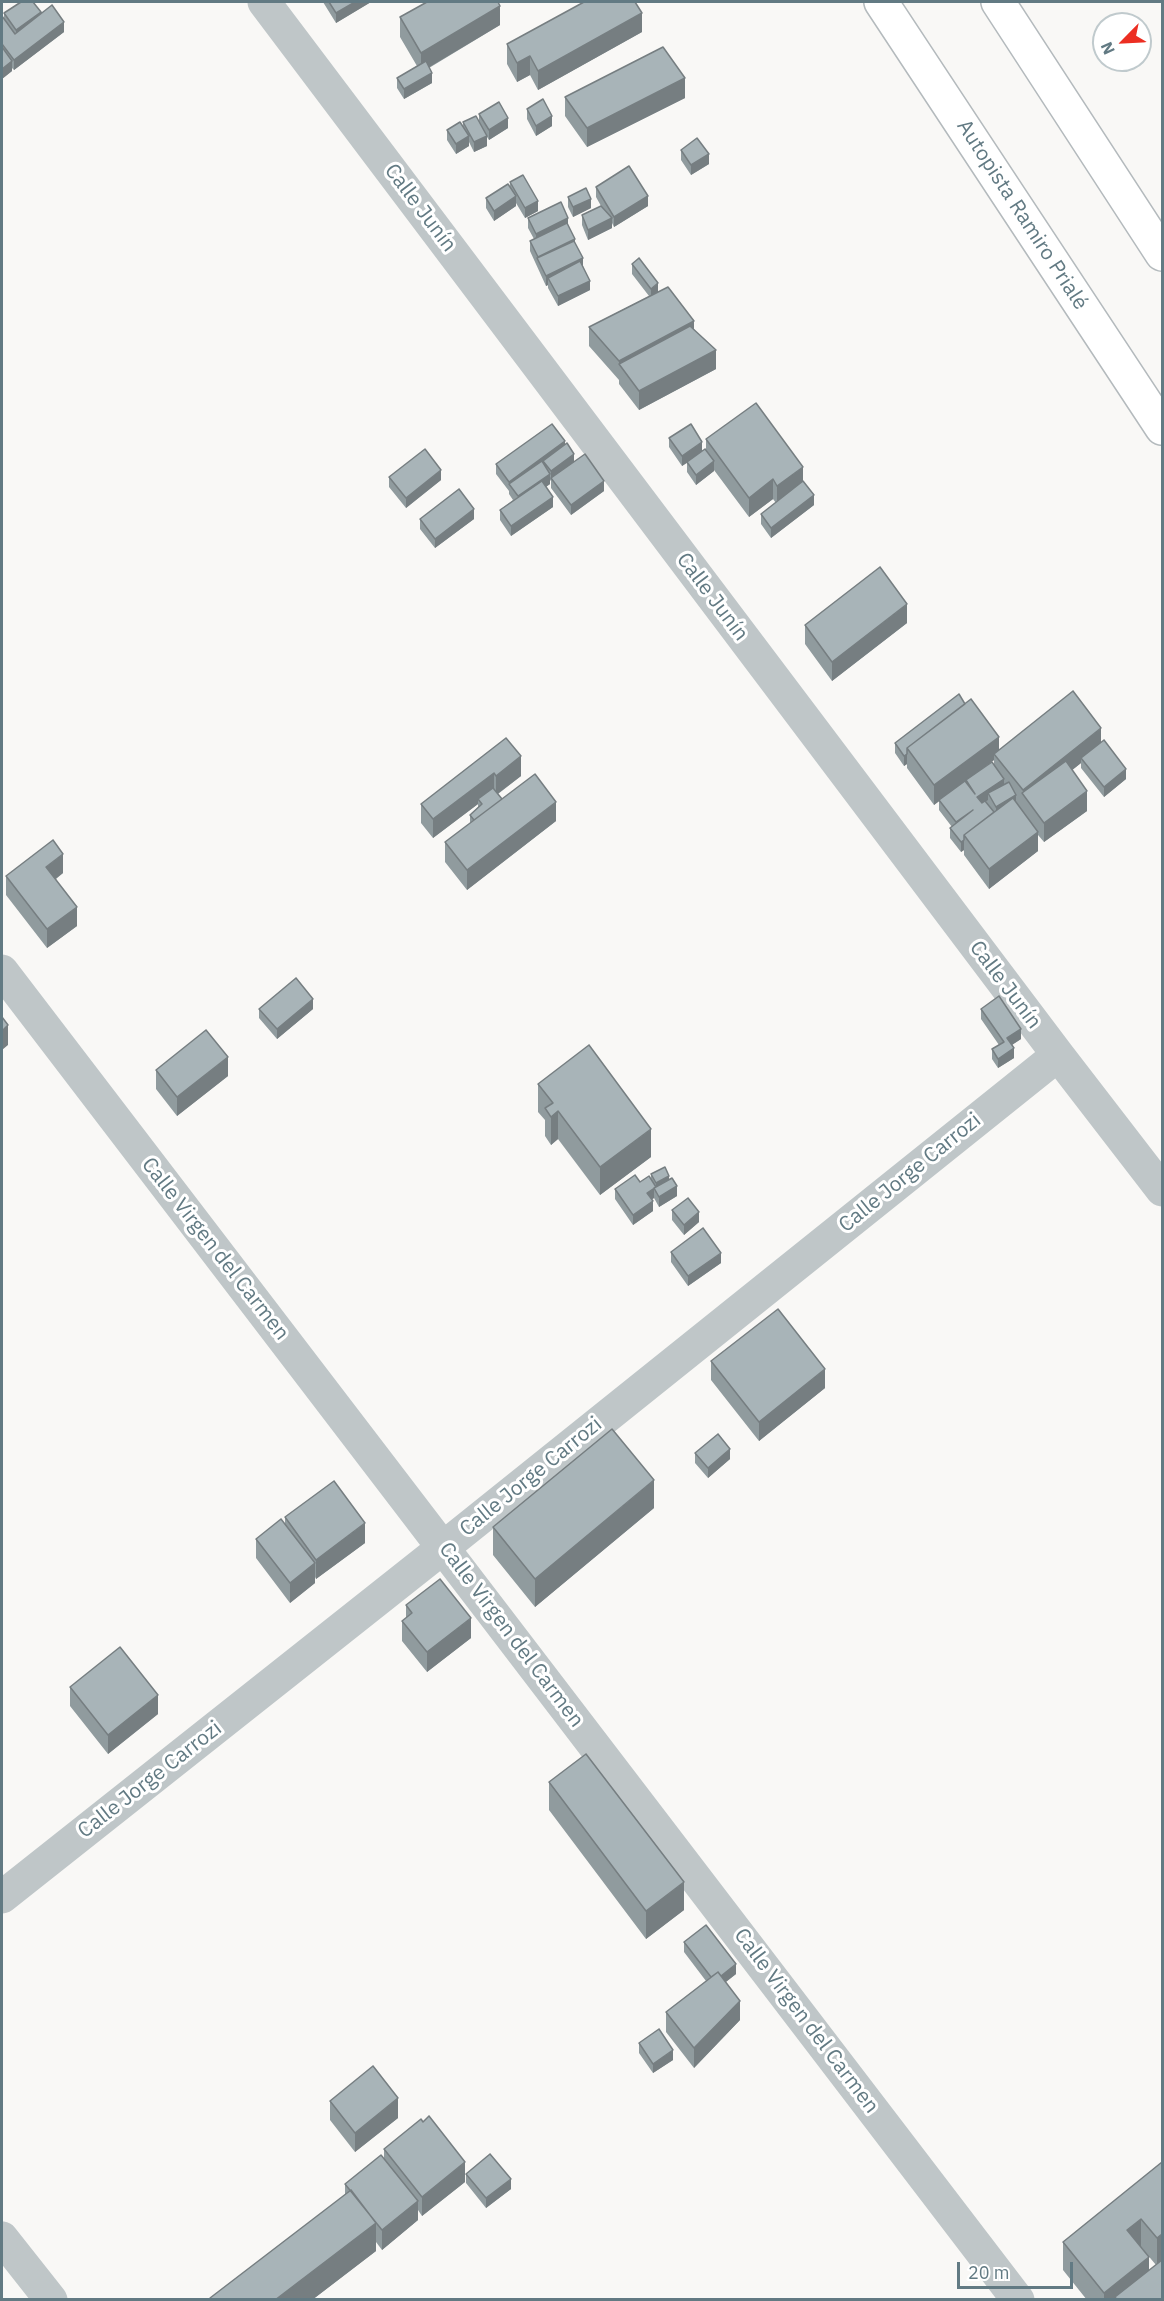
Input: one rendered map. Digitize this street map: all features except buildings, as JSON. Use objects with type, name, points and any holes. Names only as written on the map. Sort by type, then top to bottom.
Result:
[{"type":"highway","name":"Autopista Ramiro Prialé","points":[[881,2],[1162,428]]},
{"type":"highway","points":[[998,2],[1162,254]]},
{"type":"street","name":"Calle Junín","points":[[264,2],[1162,1190]]},
{"type":"street","name":"Calle Virgen del Carmen","points":[[2,971],[1018,2300]]},
{"type":"street","name":"Calle Jorge Carrozi","points":[[2,1897],[444,1547],[1058,1055]]},
{"type":"street","points":[[2,2238],[51,2300]]}]
